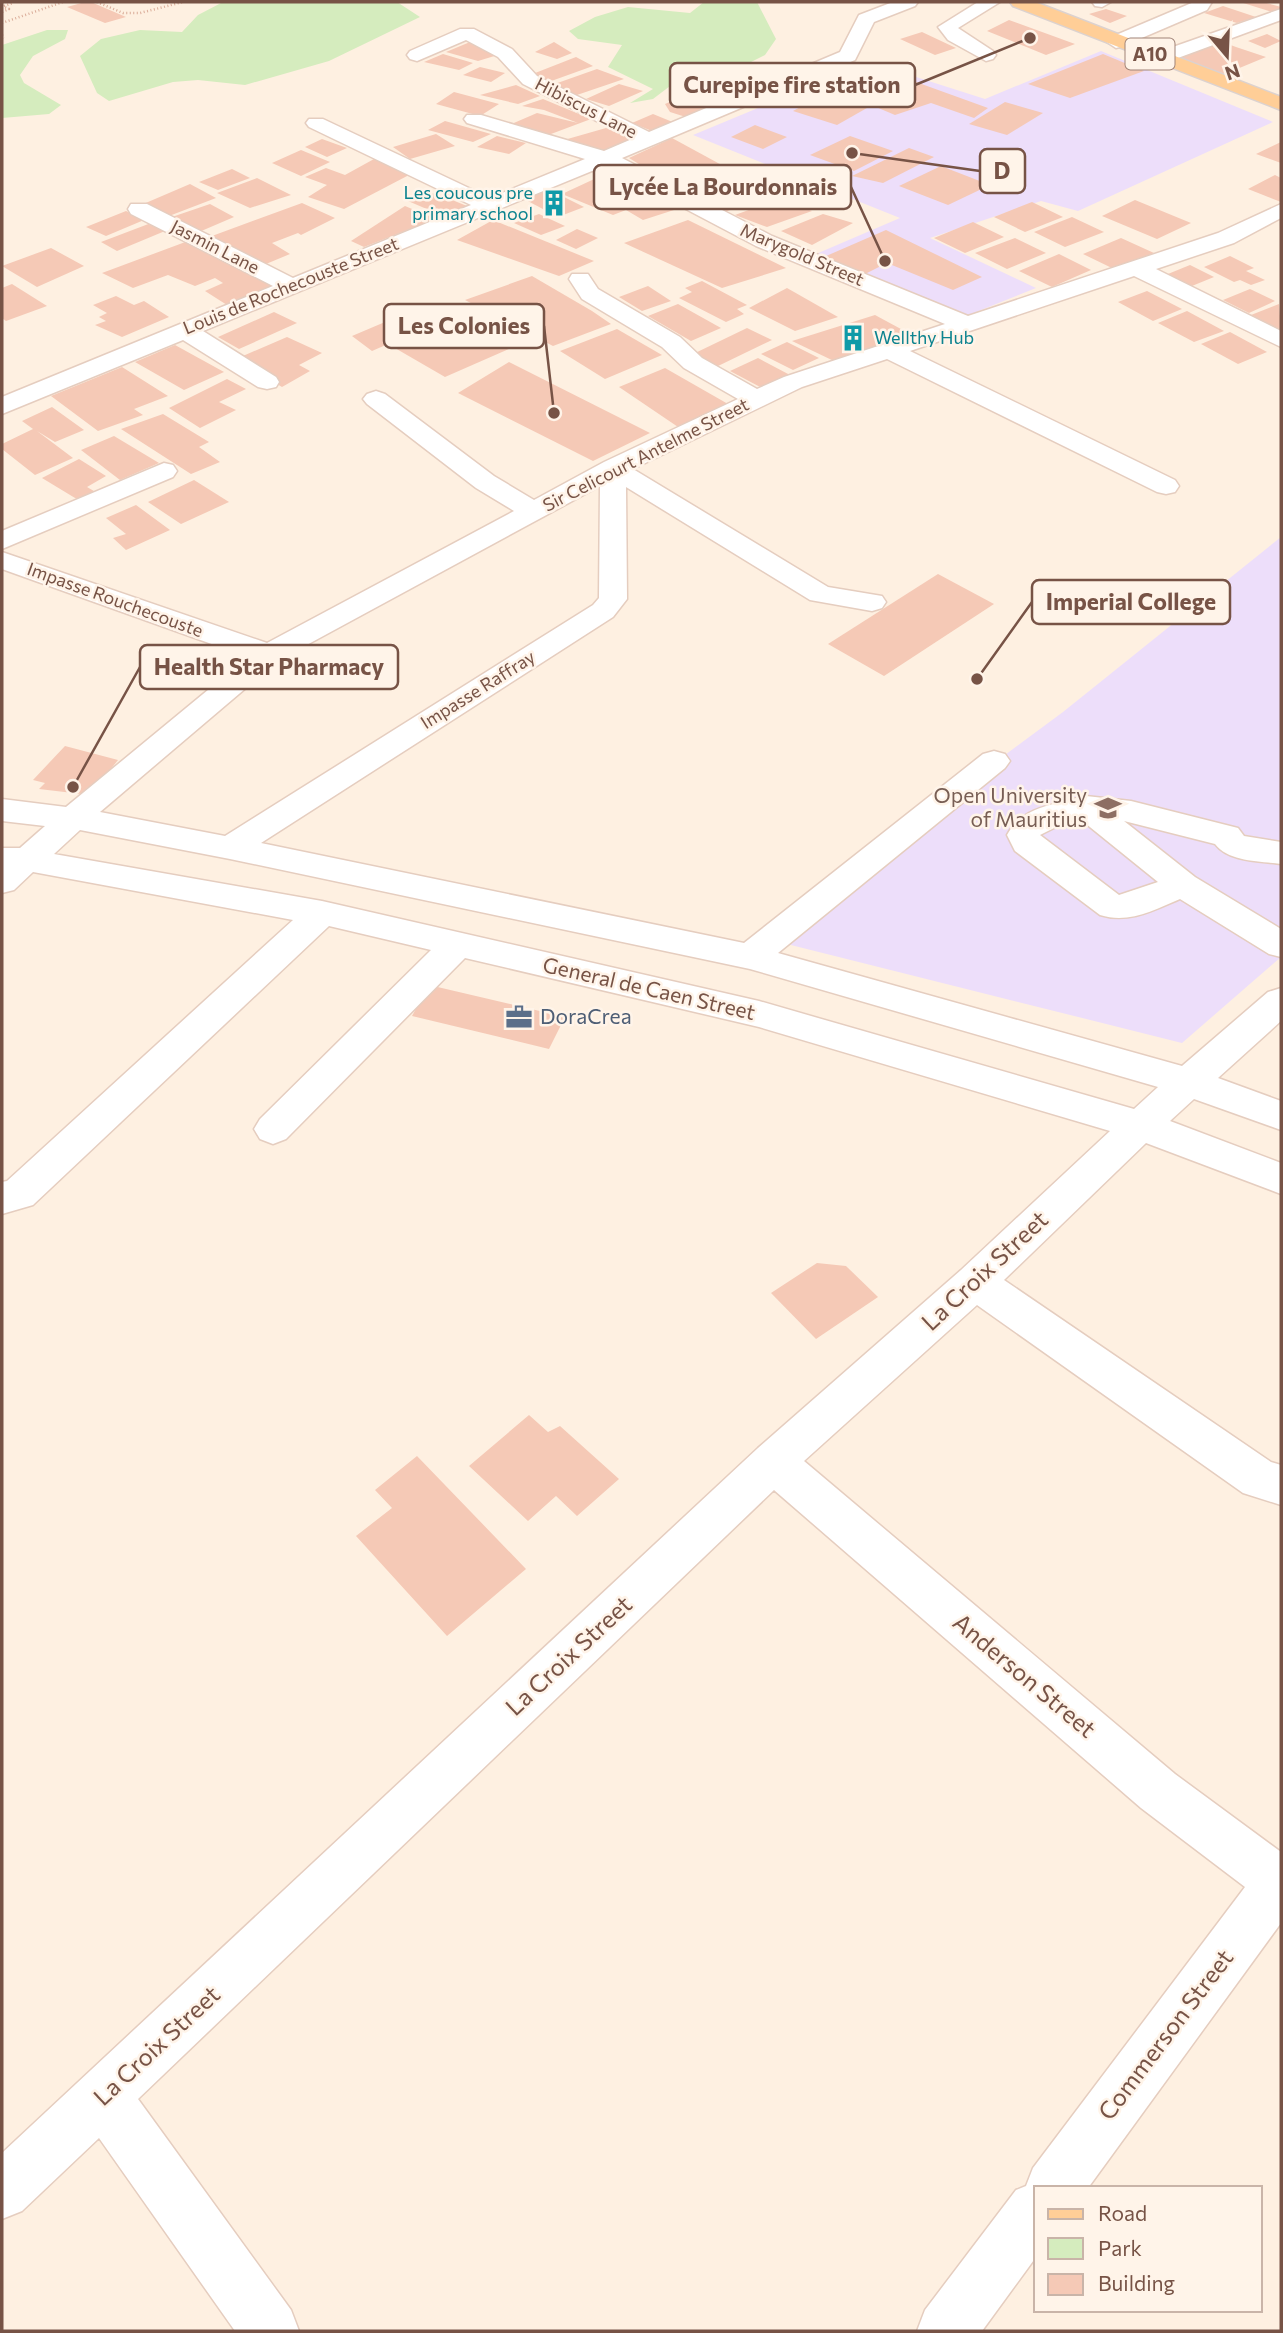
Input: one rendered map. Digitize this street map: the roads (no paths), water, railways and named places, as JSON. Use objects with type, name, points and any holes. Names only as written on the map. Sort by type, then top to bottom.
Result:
[{"type":"main road","name":"A10","points":[[1019,2],[1281,104]]},
{"type":"street","name":"Louis de Rochecouste Street","points":[[2,406],[291,285],[651,141],[737,103],[776,105],[844,78],[855,71],[856,63],[848,56],[866,19],[909,2]]},
{"type":"street","points":[[986,55],[955,36],[947,27],[990,2]]},
{"type":"street","points":[[1116,42],[1201,6],[1203,2]]},
{"type":"street","points":[[1160,58],[1281,14]]},
{"type":"street","name":"Hibiscus Lane","points":[[417,55],[467,33],[473,34],[505,53],[530,80],[651,141]]},
{"type":"street","name":"Marygold Street","points":[[474,119],[605,158],[764,241],[966,324]]},
{"type":"street","points":[[316,122],[488,205]]},
{"type":"street","name":"Jasmin Lane","points":[[139,209],[291,285]]},
{"type":"street","name":"Sir Celicourt Antelme Street","points":[[10,865],[79,813],[269,654],[613,468],[793,382],[1134,267],[1226,239],[1281,210]]},
{"type":"street","points":[[1134,267],[1281,340]]},
{"type":"street","points":[[580,279],[590,294],[671,342],[692,363],[756,399]]},
{"type":"street","points":[[184,330],[267,382]]},
{"type":"street","points":[[888,350],[1166,486]]},
{"type":"street","points":[[376,399],[485,482],[534,511]]},
{"type":"street","points":[[613,468],[820,594],[872,602]]},
{"type":"street","name":"Impasse Raffray","points":[[230,848],[603,611],[613,599],[613,468]]},
{"type":"street","points":[[5,561],[164,471]]},
{"type":"street","name":"Impasse Rouchecouste","points":[[5,561],[269,654]]},
{"type":"street","points":[[750,957],[994,761]]},
{"type":"street","points":[[2,791],[79,813],[230,848],[750,957],[1191,1083],[1281,1116]]},
{"type":"street","points":[[1084,806],[1196,893],[1281,945]]},
{"type":"street","points":[[1084,806],[1106,807],[1226,836],[1234,846],[1236,855],[1196,893],[1112,907],[1027,843],[1023,835],[1026,829],[1055,812],[1084,806]]},
{"type":"street","points":[[2,810],[79,813]]},
{"type":"street","points":[[1234,846],[1281,853]]},
{"type":"street","name":"General de Caen Street","points":[[10,865],[322,914],[759,1014],[1140,1125],[1281,1180]]},
{"type":"street","points":[[2,1198],[19,1194],[322,914]]},
{"type":"street","points":[[273,1129],[457,945]]},
{"type":"street","name":"La Croix Street","points":[[2,2191],[773,1462],[975,1282],[1140,1125],[1281,1002]]},
{"type":"street","points":[[975,1282],[1259,1479],[1281,1485]]},
{"type":"street","name":"Anderson Street","points":[[773,1462],[1158,1791],[1281,1883]]},
{"type":"street","name":"Commerson Street","points":[[1054,2186],[1281,1883]]},
{"type":"street","points":[[103,2097],[270,2331]]},
{"type":"street","points":[[946,2331],[1034,2213]]},
{"type":"place","name":"Curepipe fire station","points":[[1030,38]]},
{"type":"place","name":"D","points":[[852,153]]},
{"type":"place","name":"Les coucous pre primary school","points":[[554,203]]},
{"type":"place","name":"Lycée La Bourdonnais","points":[[885,261]]},
{"type":"place","name":"Wellthy Hub","points":[[853,338]]},
{"type":"place","name":"Les Colonies","points":[[554,413]]},
{"type":"place","name":"Imperial College","points":[[977,679]]},
{"type":"place","name":"Health Star Pharmacy","points":[[73,787]]},
{"type":"place","name":"Open University of Mauritius","points":[[1108,808]]},
{"type":"place","name":"DoraCrea","points":[[519,1017]]}]
